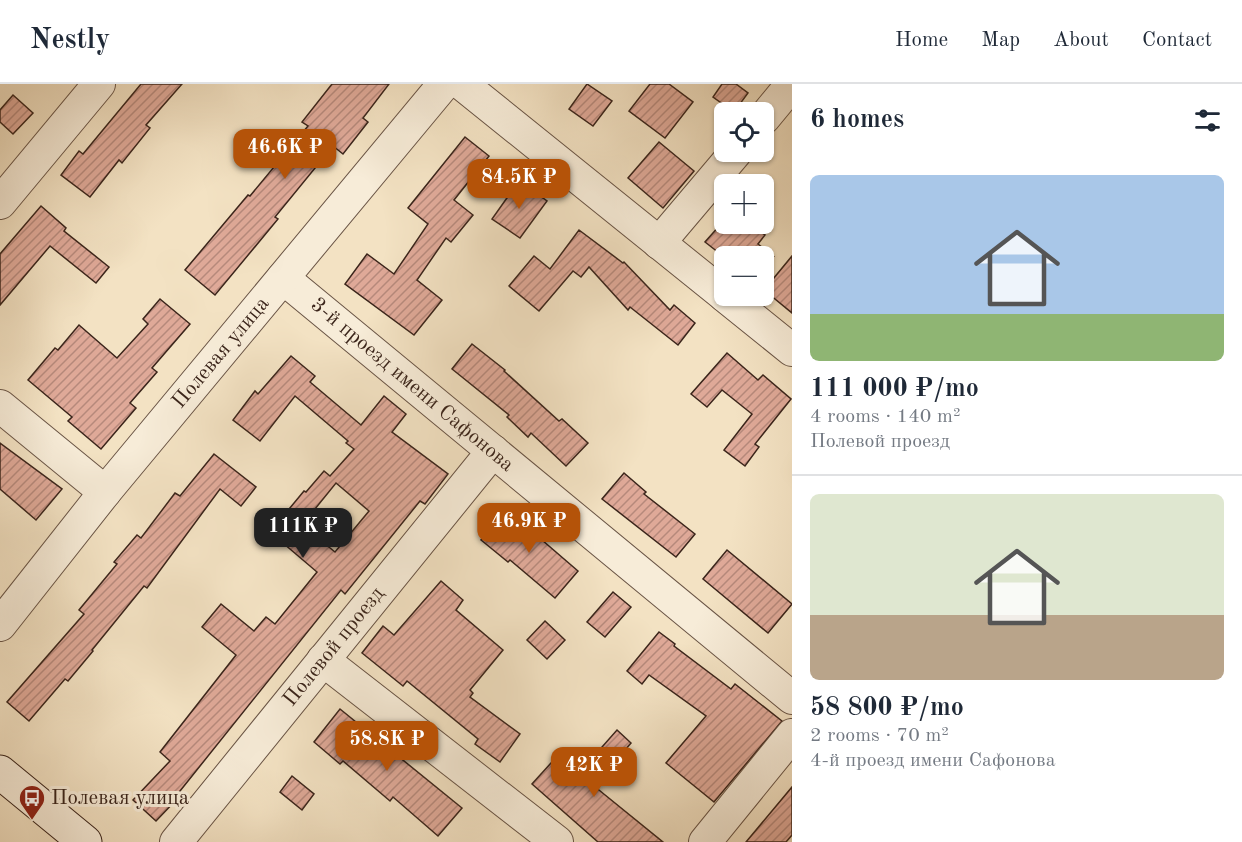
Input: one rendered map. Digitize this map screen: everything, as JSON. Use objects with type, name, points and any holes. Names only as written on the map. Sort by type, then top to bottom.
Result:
[{"type":"street","points":[[0,203],[99,84]]},
{"type":"street","name":"Полевая улица","points":[[0,625],[105,492],[444,84]]},
{"type":"street","points":[[462,84],[714,286]]},
{"type":"street","points":[[774,106],[792,84]]},
{"type":"street","points":[[660,243],[728,162]]},
{"type":"street","name":"3-й проезд имени Сафонова","points":[[283,278],[792,698]]},
{"type":"street","points":[[738,306],[792,350]]},
{"type":"street","points":[[0,406],[105,492]]},
{"type":"street","name":"Полевой проезд","points":[[176,842],[493,451]]},
{"type":"street","points":[[323,660],[557,842]]},
{"type":"street","points":[[705,842],[792,735]]},
{"type":"street","points":[[0,772],[85,842]]},
{"type":"building","points":[[141,84],[182,84],[146,125],[150,128],[122,163],[119,160],[90,197],[61,175],[79,151],[83,154]]},
{"type":"building","points":[[332,84],[389,84],[363,118],[368,122],[343,154],[333,146],[275,217],[278,219],[215,295],[185,270],[308,126],[302,122]]},
{"type":"building","points":[[587,84],[612,101],[593,126],[569,109]]},
{"type":"building","points":[[650,84],[669,84],[693,102],[665,138],[629,111]]},
{"type":"building","points":[[722,84],[736,84],[748,93],[741,102],[720,102],[713,97]]},
{"type":"building","points":[[13,95],[33,113],[13,134],[0,122],[0,110]]},
{"type":"building","points":[[465,137],[489,156],[454,200],[473,215],[451,242],[446,238],[417,280],[442,300],[414,335],[345,284],[367,254],[394,274],[428,224],[408,208]]},
{"type":"building","points":[[659,142],[694,171],[663,208],[628,178]]},
{"type":"building","points":[[519,181],[547,201],[520,238],[492,219]]},
{"type":"building","points":[[41,206],[66,228],[64,231],[109,267],[96,283],[50,246],[0,305],[0,254]]},
{"type":"building","points":[[579,230],[624,262],[670,310],[674,305],[695,323],[678,345],[630,307],[628,310],[589,267],[581,277],[573,271],[539,311],[509,286],[534,256],[550,269]]},
{"type":"building","points":[[714,232],[714,234],[765,235],[758,244],[760,246],[714,246],[714,249],[705,242]]},
{"type":"building","points":[[792,256],[792,313],[774,298],[774,278]]},
{"type":"building","points":[[160,299],[190,324],[152,368],[157,372],[130,403],[136,408],[101,449],[68,421],[72,417],[28,380],[55,348],[58,350],[79,325],[117,358],[148,324],[143,319]]},
{"type":"building","points":[[472,344],[505,370],[559,421],[562,419],[588,443],[566,466],[531,433],[528,437],[507,417],[509,415],[452,369]]},
{"type":"building","points":[[727,353],[758,380],[763,375],[791,399],[755,444],[759,447],[745,466],[724,450],[752,414],[722,390],[707,407],[691,394]]},
{"type":"building","points":[[291,356],[315,376],[310,382],[361,425],[384,396],[406,414],[392,432],[448,474],[425,504],[420,501],[345,594],[341,590],[176,796],[178,798],[156,821],[133,800],[170,761],[160,752],[236,655],[202,627],[221,604],[254,631],[266,617],[275,624],[317,572],[270,532],[324,471],[330,476],[354,449],[346,443],[348,441],[295,396],[260,441],[233,420],[255,391],[258,394]],"holes":[[[336,483],[369,511],[335,552],[302,525]]]},
{"type":"building","points":[[0,443],[62,489],[36,520],[0,489]]},
{"type":"building","points":[[214,454],[256,487],[241,506],[220,489],[147,588],[144,586],[68,681],[65,679],[29,721],[7,702],[84,614],[79,610],[117,564],[114,562],[137,535],[141,538],[175,493],[180,496]]},
{"type":"building","points":[[624,473],[646,492],[644,494],[695,534],[676,557],[602,499]]},
{"type":"building","points":[[506,509],[578,571],[555,598],[510,560],[508,562],[481,540]]},
{"type":"building","points":[[727,550],[792,604],[768,633],[703,579]]},
{"type":"building","points":[[441,581],[463,600],[456,610],[503,650],[470,690],[473,693],[470,697],[520,734],[500,762],[475,744],[478,739],[407,681],[403,686],[362,653],[383,626],[394,635]]},
{"type":"building","points":[[613,592],[631,607],[605,637],[587,622]]},
{"type":"building","points":[[545,621],[565,640],[547,659],[527,640]]},
{"type":"building","points":[[659,632],[731,689],[735,684],[782,721],[714,802],[666,763],[706,716],[649,675],[642,684],[627,671]]},
{"type":"building","points":[[340,709],[462,808],[438,836],[393,797],[390,801],[343,761],[340,764],[314,742]]},
{"type":"building","points":[[617,730],[631,743],[594,786],[663,842],[598,842],[532,784],[551,763],[572,781]]},
{"type":"building","points":[[292,776],[314,794],[302,810],[280,792]]},
{"type":"building","points":[[792,787],[792,835],[786,842],[746,842]]},
{"type":"place","name":"Полевая улица","points":[[32,821]]}]
